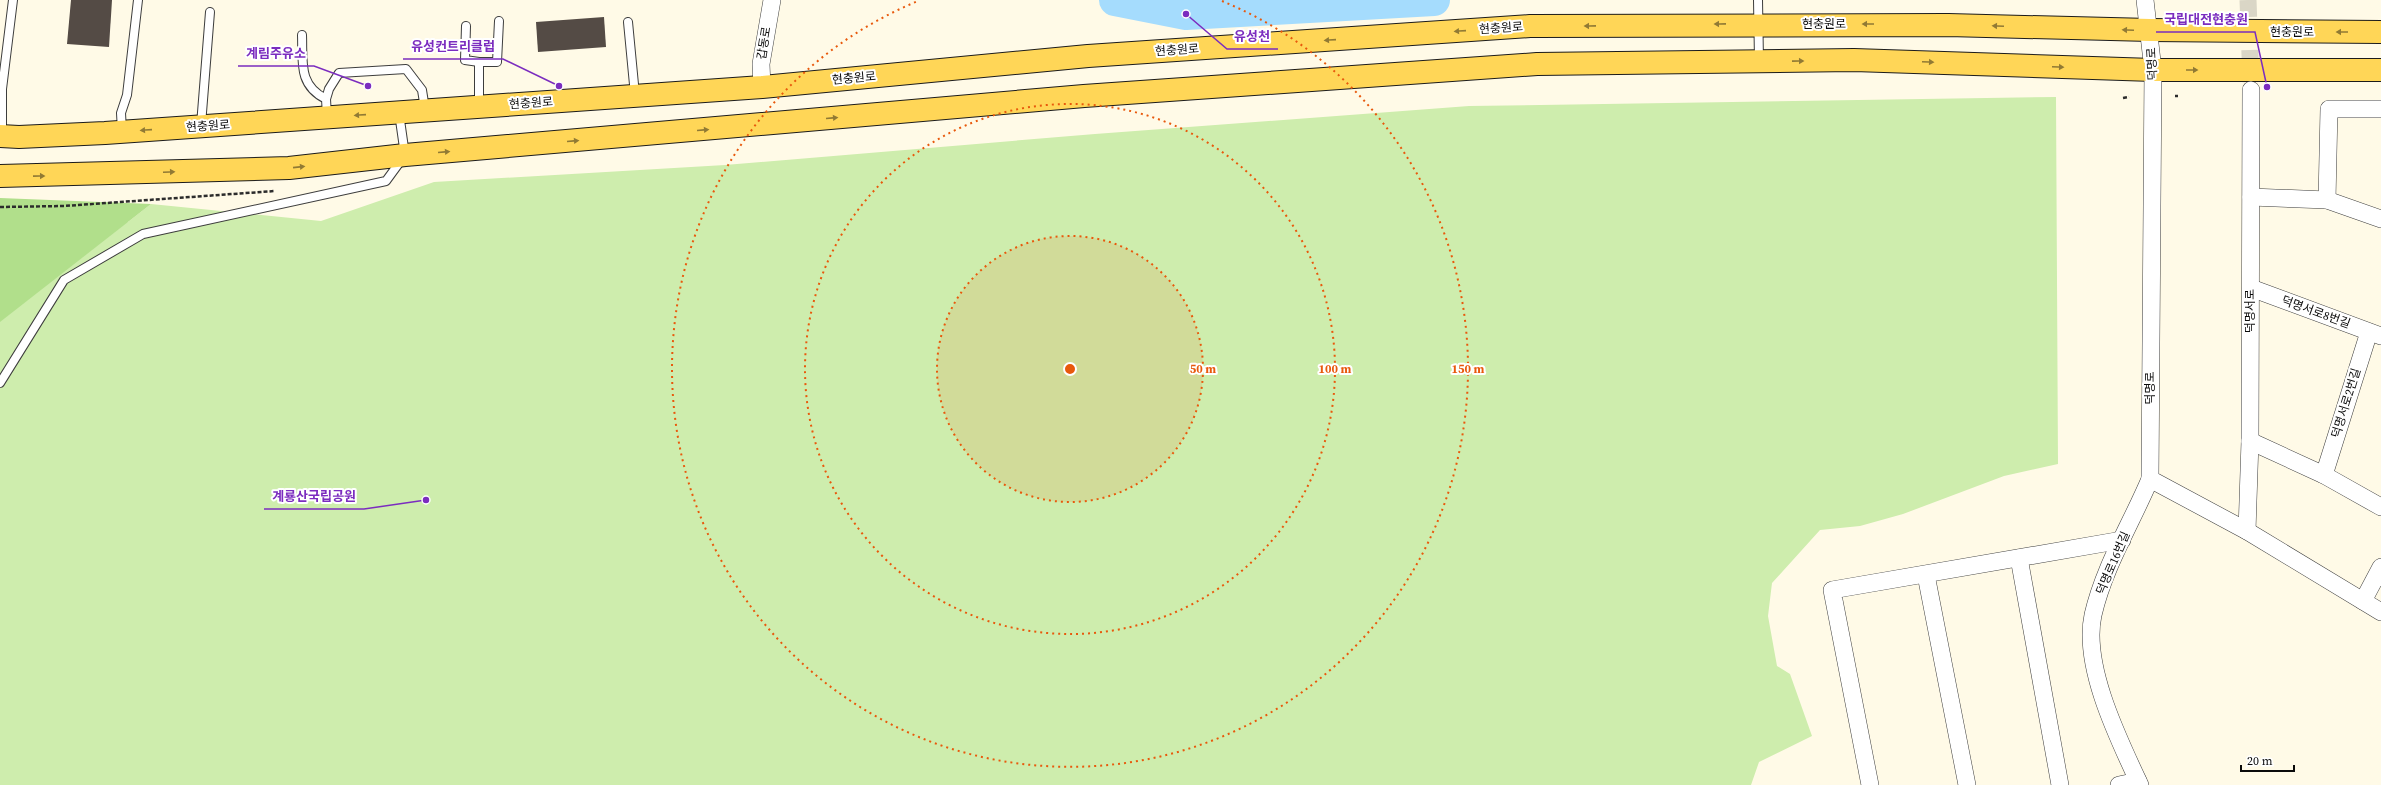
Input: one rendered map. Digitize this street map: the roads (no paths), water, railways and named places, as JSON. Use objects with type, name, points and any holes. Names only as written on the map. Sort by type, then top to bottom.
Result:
[{"type":"main road","name":"현충원로","points":[[1,136],[19,137],[122,132],[201,126],[327,108],[399,112],[762,86],[1088,56],[1530,26],[1759,24],[1948,25],[2150,30],[2381,32]]},
{"type":"main road","points":[[0,176],[289,168],[405,155],[1084,96],[1537,64],[1854,60],[2153,70],[2381,70]]},
{"type":"street","name":"갑동로","points":[[762,86],[761,64],[772,0]]},
{"type":"street","name":"덕명로","points":[[2145,0],[2150,30],[2153,70],[2150,479]]},
{"type":"street","name":"덕명서로","points":[[2247,531],[2250,441],[2252,90]]},
{"type":"street","points":[[2326,200],[2329,110],[2381,109]]},
{"type":"street","points":[[2251,197],[2326,200],[2381,219]]},
{"type":"street","name":"덕명서로8번길","points":[[2250,288],[2375,334]]},
{"type":"street","name":"덕명서로2번길","points":[[2324,475],[2375,334]]},
{"type":"street","points":[[2250,441],[2324,475],[2381,507]]},
{"type":"street","points":[[2150,479],[2247,531],[2381,612]]},
{"type":"street","name":"덕명로16번길","points":[[2139,783],[2100,692],[2092,650],[2092,617],[2103,581],[2150,479]]},
{"type":"street","points":[[1870,785],[1832,590],[2122,540]]},
{"type":"street","points":[[2019,558],[2060,785]]},
{"type":"street","points":[[2363,602],[2381,567]]},
{"type":"street","points":[[1926,575],[1967,785]]},
{"type":"street","points":[[2119,785],[2139,783]]},
{"type":"lane","points":[[1,136],[2,89],[13,0]]},
{"type":"lane","points":[[122,132],[121,113],[127,95],[138,0]]},
{"type":"lane","points":[[1758,0],[1759,61]]},
{"type":"lane","points":[[201,126],[210,12]]},
{"type":"lane","points":[[466,26],[465,60],[497,62],[498,21]]},
{"type":"lane","points":[[628,22],[635,95]]},
{"type":"lane","points":[[302,35],[304,76],[314,93],[327,108]]},
{"type":"lane","points":[[479,106],[480,62]]},
{"type":"lane","points":[[327,108],[329,89],[339,73],[406,69],[422,90],[425,110]]},
{"type":"lane","points":[[0,383],[64,280],[143,234],[386,181],[405,155],[399,112]]},
{"type":"waterway","points":[[1115,0],[1186,14],[1434,0]]},
{"type":"tunnel","points":[[2248,0],[2251,82]]},
{"type":"place","name":"유성천","points":[[1186,14]]},
{"type":"place","name":"계림주유소","points":[[368,86]]},
{"type":"place","name":"유성컨트리클럽","points":[[559,86]]},
{"type":"place","name":"국립대전현충원","points":[[2267,87]]},
{"type":"place","name":"계룡산국립공원","points":[[426,500]]}]
